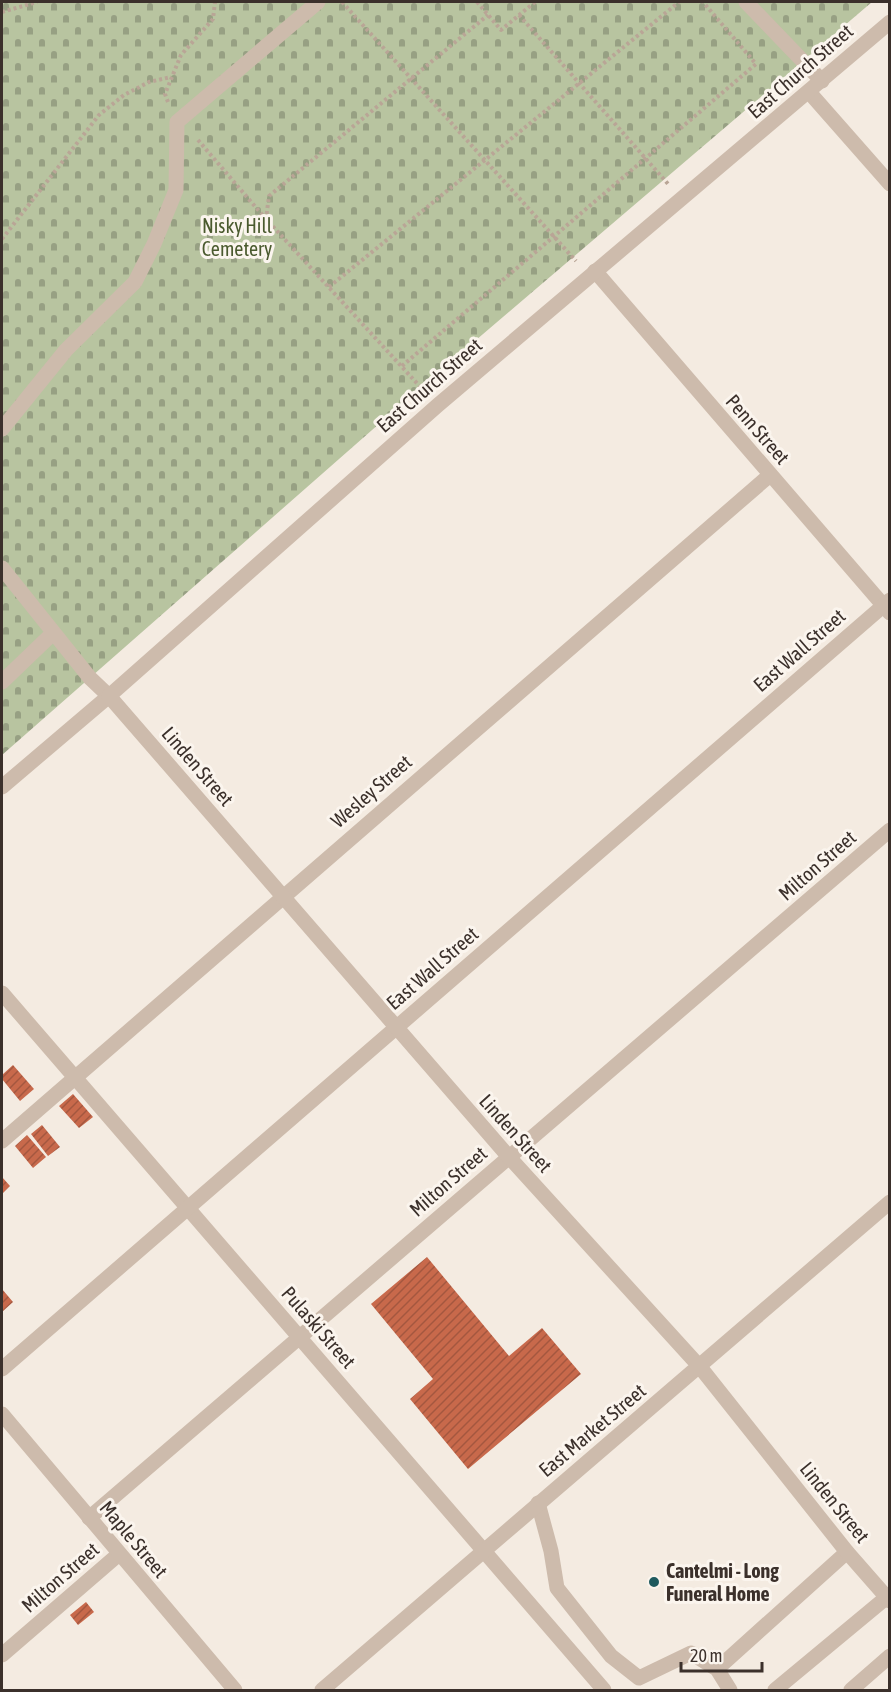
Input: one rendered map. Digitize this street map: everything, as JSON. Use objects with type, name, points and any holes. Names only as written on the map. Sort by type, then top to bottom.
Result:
[{"type":"street","points":[[2,429],[66,350],[135,282],[154,244],[176,190],[177,122],[318,2]]},
{"type":"street","points":[[746,2],[822,81]]},
{"type":"street","name":"East Church Street","points":[[2,787],[109,696],[438,405],[890,22]]},
{"type":"street","points":[[809,92],[890,184]]},
{"type":"street","name":"Penn Street","points":[[595,272],[770,475],[887,606]]},
{"type":"street","name":"Wesley Street","points":[[2,1141],[282,895],[770,475]]},
{"type":"street","name":"Linden Street","points":[[2,568],[90,678],[109,696],[509,1157],[700,1367],[847,1552],[888,1599]]},
{"type":"street","name":"East Wall Street","points":[[2,1369],[887,606]]},
{"type":"street","points":[[2,682],[53,633]]},
{"type":"street","name":"Milton Street","points":[[89,1518],[890,830]]},
{"type":"street","name":"Pulaski Street","points":[[2,993],[604,1690]]},
{"type":"street","name":"East Market Street","points":[[322,1690],[890,1202]]},
{"type":"street","name":"Maple Street","points":[[2,1414],[235,1690]]},
{"type":"street","points":[[538,1503],[552,1551],[557,1588],[611,1656],[639,1678],[691,1653],[717,1669],[730,1690]]},
{"type":"street","points":[[717,1669],[847,1552]]},
{"type":"street","name":"Milton Street","points":[[2,1654],[119,1554]]},
{"type":"street","points":[[775,1690],[888,1599]]},
{"type":"street","points":[[851,1690],[890,1656]]},
{"type":"path","points":[[2,12],[38,2]]},
{"type":"path","points":[[215,2],[213,19],[181,55],[165,94],[177,122],[216,158],[266,219],[438,405]]},
{"type":"path","points":[[342,2],[573,259],[595,272]]},
{"type":"path","points":[[477,2],[501,30],[535,2]]},
{"type":"path","points":[[329,287],[679,2]]},
{"type":"path","points":[[402,366],[756,64],[703,2]]},
{"type":"path","points":[[266,219],[269,196],[488,15]]},
{"type":"path","points":[[519,15],[681,199]]},
{"type":"path","points":[[2,239],[99,115],[132,91],[149,82],[172,77]]},
{"type":"green space","name":"Nisky Hill Cemetery","points":[[2,2],[872,2],[421,387],[2,755]]},
{"type":"building","points":[[13,1065],[34,1089],[20,1101],[2,1079],[2,1075]]},
{"type":"building","points":[[73,1094],[93,1117],[79,1128],[59,1106]]},
{"type":"building","points":[[42,1125],[60,1147],[48,1156],[31,1134]]},
{"type":"building","points":[[27,1135],[46,1157],[33,1168],[15,1146]]},
{"type":"building","points":[[2,1177],[10,1186],[2,1194]]},
{"type":"building","points":[[427,1257],[509,1356],[542,1328],[581,1374],[468,1469],[410,1399],[433,1379],[371,1304]]},
{"type":"building","points":[[2,1289],[13,1302],[2,1312]]},
{"type":"building","points":[[86,1602],[94,1612],[78,1625],[70,1615]]},
{"type":"place","name":"Cantelmi - Long Funeral Home","points":[[654,1582]]}]
